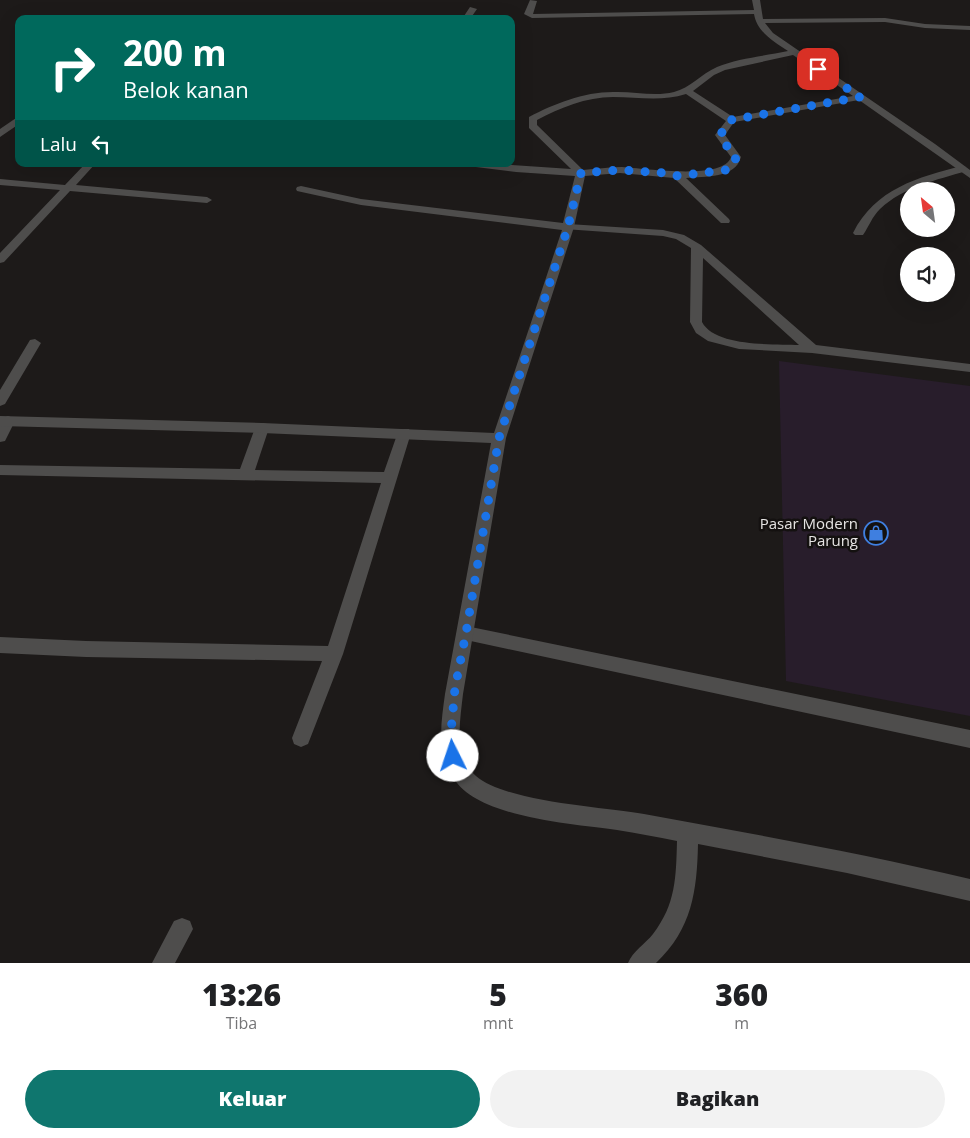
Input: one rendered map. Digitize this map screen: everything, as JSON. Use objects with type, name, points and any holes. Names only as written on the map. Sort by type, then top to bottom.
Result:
[{"type":"street","points":[[533,0],[528,14],[532,16],[759,17],[885,20],[924,26],[970,28]]},
{"type":"street","points":[[756,0],[759,17],[770,35],[966,172]]},
{"type":"street","points":[[469,15],[473,9]]},
{"type":"street","points":[[581,173],[532,126],[532,119],[557,108],[602,95],[664,98],[687,91],[711,73],[722,68],[794,52]]},
{"type":"street","points":[[687,91],[731,120],[860,97]]},
{"type":"street","points":[[500,167],[581,173],[620,170],[666,173],[678,176],[726,170],[734,164],[736,157],[720,135],[731,120]]},
{"type":"street","points":[[0,134],[15,122]]},
{"type":"street","points":[[0,260],[87,167]]},
{"type":"street","points":[[859,233],[863,221],[882,201],[921,182],[966,172]]},
{"type":"street","points":[[581,173],[568,227],[499,438],[455,688],[450,743],[458,770],[468,783],[485,793],[536,807],[688,833],[916,876],[970,890]]},
{"type":"street","points":[[678,176],[725,221]]},
{"type":"street","points":[[0,182],[207,200]]},
{"type":"street","points":[[301,189],[361,202],[568,227],[663,233],[680,236],[697,247],[812,349]]},
{"type":"street","points":[[697,247],[696,322],[702,332],[712,338],[744,346],[812,349],[970,368]]},
{"type":"street","points":[[0,401],[35,343]]},
{"type":"street","points":[[0,437],[4,421],[262,428],[499,438]]},
{"type":"street","points":[[246,473],[262,428]]},
{"type":"street","points":[[301,738],[334,654],[404,433]]},
{"type":"street","points":[[0,470],[246,473],[390,478]]},
{"type":"street","points":[[466,633],[970,739]]},
{"type":"street","points":[[0,645],[86,649],[334,654]]},
{"type":"street","points":[[639,963],[654,952],[671,926],[682,902],[688,833]]},
{"type":"street","points":[[163,963],[182,929]]},
{"type":"shaded area","name":"Pasar Modern Parung","points":[[779,361],[970,386],[970,716],[786,681]]},
{"type":"place","name":"Pasar Modern Parung","points":[[876,533]]},
{"type":"route","points":[[453,756],[450,743],[455,688],[499,438],[568,227],[581,173],[597,170],[620,170],[666,173],[678,176],[726,170],[734,164],[736,157],[720,135],[731,120],[860,97],[818,69]]}]
